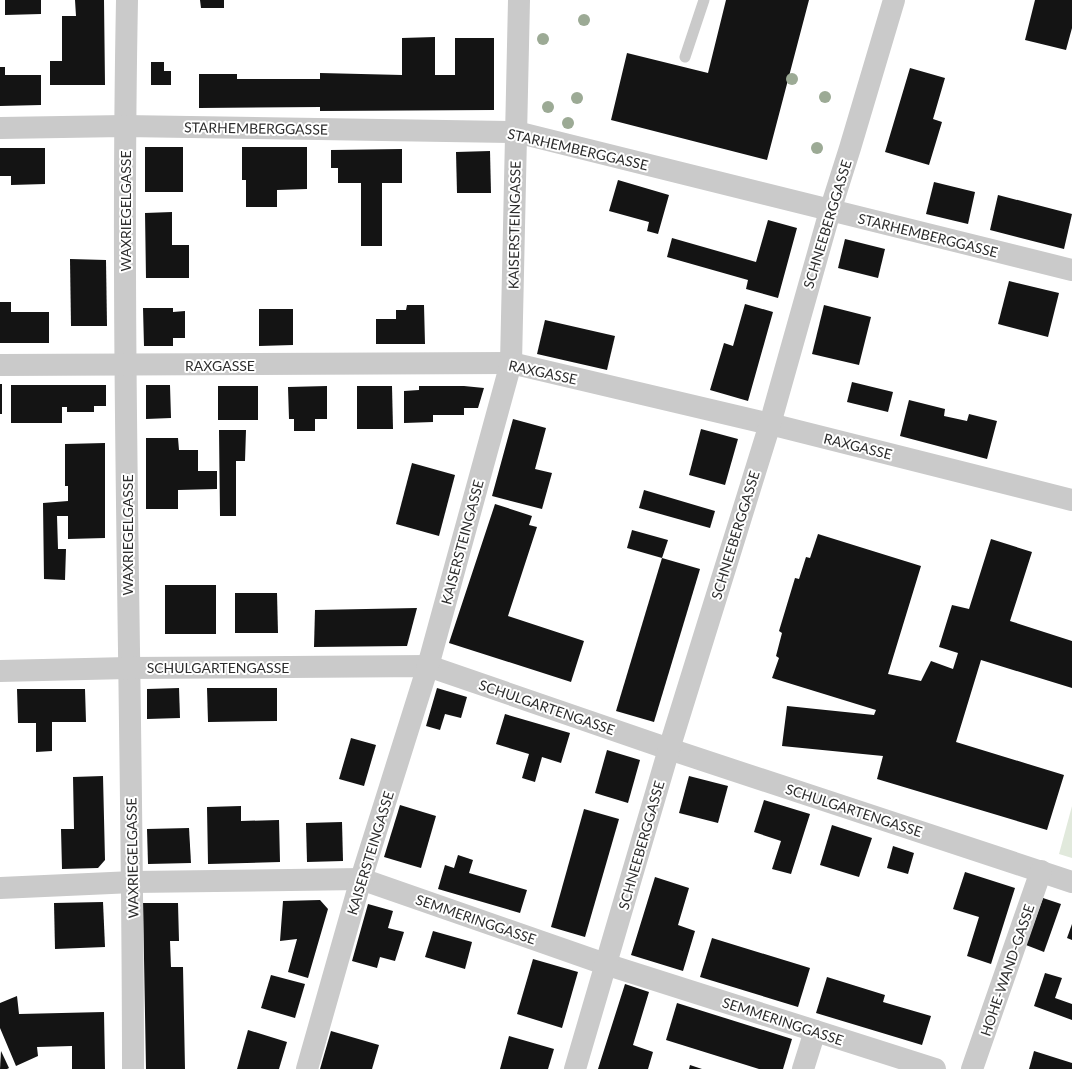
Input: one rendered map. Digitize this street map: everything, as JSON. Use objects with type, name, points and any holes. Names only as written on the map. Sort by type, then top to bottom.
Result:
[{"type":"street","name":"WAXRIEGELGASSE","points":[[127,0],[124,126],[128,668],[133,882],[133,1069]]},
{"type":"street","name":"KAISERSTEINGASSE","points":[[307,1069],[361,879],[428,666],[511,363],[519,0]]},
{"type":"street","name":"SCHNEEBERGGASSE","points":[[574,1069],[669,749],[770,424],[830,211],[894,0]]},
{"type":"street","name":"STARHEMBERGGASSE","points":[[0,128],[124,126],[516,132],[1072,270]]},
{"type":"street","name":"RAXGASSE","points":[[0,364],[126,365],[511,363],[770,424],[1072,500]]},
{"type":"street","name":"SCHULGARTENGASSE","points":[[0,671],[128,668],[428,666],[669,749],[1072,882]]},
{"type":"street","name":"HOHE-WAND-GASSE","points":[[972,1069],[1041,871]]},
{"type":"street","name":"SEMMERINGGASSE","points":[[0,888],[133,882],[361,879],[605,964],[934,1069]]},
{"type":"street","points":[[804,1069],[815,1031]]},
{"type":"lane","points":[[685,57],[704,0]]},
{"type":"shaded area","points":[[1072,806],[1072,858],[1059,854]]},
{"type":"building","points":[[5,0],[41,0],[41,14],[5,15]]},
{"type":"building","points":[[75,0],[104,0],[105,85],[50,85],[50,61],[62,61],[62,16],[76,16]]},
{"type":"building","points":[[200,0],[224,0],[224,8],[201,8]]},
{"type":"building","points":[[726,0],[809,0],[767,160],[611,120],[627,53],[708,73]]},
{"type":"building","points":[[1035,0],[1072,0],[1072,28],[1066,50],[1025,40]]},
{"type":"building","points":[[435,37],[435,75],[455,75],[455,38],[494,38],[494,110],[320,111],[320,107],[199,108],[199,74],[237,74],[237,79],[320,79],[320,73],[402,75],[402,38]]},
{"type":"building","points":[[151,62],[164,62],[164,71],[171,71],[171,85],[151,85]]},
{"type":"building","points":[[0,67],[5,67],[5,75],[41,75],[41,105],[0,106]]},
{"type":"building","points":[[910,68],[945,78],[933,119],[942,122],[929,165],[885,152]]},
{"type":"building","points":[[145,147],[183,147],[183,192],[145,192]]},
{"type":"building","points":[[242,147],[307,147],[307,189],[277,190],[277,207],[246,207],[246,180],[242,180]]},
{"type":"building","points":[[0,148],[45,148],[45,184],[11,185],[11,176],[0,176]]},
{"type":"building","points":[[402,149],[402,183],[382,183],[382,246],[361,246],[361,183],[338,183],[338,168],[331,168],[331,150]]},
{"type":"building","points":[[490,151],[491,193],[457,193],[456,152]]},
{"type":"building","points":[[618,180],[669,195],[658,234],[647,231],[649,222],[609,211]]},
{"type":"building","points":[[934,182],[975,192],[968,224],[926,214]]},
{"type":"building","points":[[998,195],[1072,214],[1064,249],[990,230]]},
{"type":"building","points":[[172,212],[172,245],[189,245],[189,278],[146,278],[145,213]]},
{"type":"building","points":[[768,220],[797,228],[778,298],[746,289],[748,280],[667,257],[672,238],[756,262]]},
{"type":"building","points":[[845,239],[885,249],[878,278],[838,268]]},
{"type":"building","points":[[70,259],[106,260],[107,326],[71,326]]},
{"type":"building","points":[[1009,281],[1059,293],[1048,337],[998,324]]},
{"type":"building","points":[[0,302],[11,302],[11,312],[49,312],[49,343],[0,343]]},
{"type":"building","points":[[745,304],[773,312],[748,401],[710,390],[724,343],[733,346]]},
{"type":"building","points":[[407,305],[424,305],[425,344],[376,344],[376,319],[396,319],[396,310],[406,310]]},
{"type":"building","points":[[824,305],[871,317],[859,365],[812,354]]},
{"type":"building","points":[[143,308],[173,308],[173,312],[185,311],[185,338],[173,338],[173,346],[144,346]]},
{"type":"building","points":[[259,309],[293,309],[293,345],[259,346]]},
{"type":"building","points":[[545,320],[615,336],[607,370],[537,354]]},
{"type":"building","points":[[852,382],[893,392],[888,412],[847,402]]},
{"type":"building","points":[[0,384],[2,384],[2,414],[0,414]]},
{"type":"building","points":[[11,385],[106,385],[106,406],[94,406],[94,412],[67,412],[67,407],[62,407],[62,423],[11,423]]},
{"type":"building","points":[[146,385],[170,385],[171,418],[146,419]]},
{"type":"building","points":[[218,386],[258,386],[258,420],[218,420]]},
{"type":"building","points":[[327,386],[327,419],[315,419],[315,431],[294,431],[294,419],[289,419],[288,387]]},
{"type":"building","points":[[357,386],[392,386],[393,429],[357,429]]},
{"type":"building","points":[[419,386],[464,386],[484,388],[478,408],[464,408],[464,415],[433,415],[433,422],[404,423],[404,391],[419,390]]},
{"type":"building","points":[[909,400],[945,409],[944,416],[967,421],[969,414],[997,421],[987,459],[900,436]]},
{"type":"building","points":[[513,419],[546,428],[535,469],[552,473],[542,509],[492,496]]},
{"type":"building","points":[[701,429],[738,439],[725,485],[689,475]]},
{"type":"building","points":[[219,430],[246,430],[245,461],[236,461],[236,516],[220,516]]},
{"type":"building","points":[[146,438],[178,438],[179,450],[198,450],[198,471],[217,471],[217,489],[178,490],[178,509],[146,509]]},
{"type":"building","points":[[105,443],[105,538],[68,539],[68,516],[57,516],[58,549],[66,549],[65,580],[44,579],[43,503],[68,501],[68,486],[65,486],[65,444]]},
{"type":"building","points":[[412,463],[455,475],[439,536],[396,524]]},
{"type":"building","points":[[644,490],[715,511],[710,528],[639,508]]},
{"type":"building","points":[[495,504],[532,516],[529,525],[537,527],[508,616],[584,641],[571,682],[449,643]]},
{"type":"building","points":[[632,530],[668,540],[662,558],[627,548]]},
{"type":"building","points":[[818,534],[921,566],[888,674],[921,681],[931,661],[953,669],[958,653],[939,647],[952,605],[969,609],[991,539],[1032,552],[1010,621],[1072,641],[1072,688],[981,660],[956,742],[1064,775],[1047,830],[877,779],[883,756],[782,746],[787,706],[874,715],[876,710],[772,678],[779,658],[776,656],[782,633],[779,631],[795,578],[799,579],[806,557],[810,558]]},
{"type":"building","points":[[662,558],[700,569],[654,722],[616,711]]},
{"type":"building","points":[[165,585],[216,585],[216,634],[165,634]]},
{"type":"building","points":[[235,593],[277,593],[278,633],[235,633]]},
{"type":"building","points":[[417,608],[407,646],[314,647],[315,610]]},
{"type":"building","points":[[179,688],[180,718],[147,719],[147,689]]},
{"type":"building","points":[[207,688],[277,688],[277,721],[208,722]]},
{"type":"building","points":[[437,688],[467,697],[461,718],[445,714],[440,730],[426,726]]},
{"type":"building","points":[[17,689],[85,689],[86,722],[52,722],[52,751],[36,752],[36,723],[18,723]]},
{"type":"building","points":[[505,714],[570,733],[561,763],[542,757],[535,782],[522,778],[529,754],[496,744]]},
{"type":"building","points":[[351,738],[376,745],[364,786],[339,779]]},
{"type":"building","points":[[607,750],[640,760],[628,803],[595,793]]},
{"type":"building","points":[[103,776],[105,860],[98,868],[62,869],[61,829],[74,829],[73,777]]},
{"type":"building","points":[[689,776],[728,786],[718,823],[679,813]]},
{"type":"building","points":[[764,800],[810,814],[791,874],[772,869],[781,841],[754,832]]},
{"type":"building","points":[[400,805],[436,816],[421,868],[384,857]]},
{"type":"building","points":[[241,806],[241,821],[279,820],[280,862],[208,864],[207,807]]},
{"type":"building","points":[[584,809],[619,819],[585,937],[551,927]]},
{"type":"building","points":[[342,822],[343,861],[307,862],[306,823]]},
{"type":"building","points":[[832,825],[872,838],[859,877],[820,865]]},
{"type":"building","points":[[189,828],[191,863],[148,864],[147,829]]},
{"type":"building","points":[[893,846],[914,853],[908,874],[887,868]]},
{"type":"building","points":[[458,855],[473,860],[469,873],[527,890],[520,913],[438,889],[445,865],[454,868]]},
{"type":"building","points":[[965,872],[1015,888],[991,964],[967,956],[979,917],[953,909]]},
{"type":"building","points":[[655,877],[689,888],[678,925],[695,931],[683,971],[631,955]]},
{"type":"building","points":[[1043,898],[1061,904],[1044,952],[1026,945]]},
{"type":"building","points":[[320,900],[328,909],[308,978],[288,972],[297,939],[280,941],[283,901]]},
{"type":"building","points":[[103,902],[105,947],[55,949],[54,903]]},
{"type":"building","points":[[143,903],[178,903],[179,941],[170,941],[171,967],[183,967],[185,1069],[146,1069]]},
{"type":"building","points":[[368,904],[393,911],[388,928],[404,932],[395,961],[380,957],[377,968],[352,961]]},
{"type":"building","points":[[1072,924],[1072,940],[1067,938]]},
{"type":"building","points":[[433,931],[472,942],[465,969],[425,957]]},
{"type":"building","points":[[712,938],[810,968],[798,1007],[700,977]]},
{"type":"building","points":[[533,959],[578,972],[562,1028],[517,1014]]},
{"type":"building","points":[[1045,973],[1062,978],[1055,998],[1072,1004],[1072,1020],[1034,1006]]},
{"type":"building","points":[[271,975],[305,984],[295,1018],[261,1008]]},
{"type":"building","points":[[827,977],[885,995],[883,1002],[931,1016],[922,1045],[816,1013]]},
{"type":"building","points":[[625,984],[649,992],[633,1045],[653,1052],[648,1069],[598,1069]]},
{"type":"building","points":[[17,996],[19,1014],[104,1012],[105,1069],[72,1069],[72,1046],[37,1047],[38,1056],[16,1066],[0,1028],[0,1003]]},
{"type":"building","points":[[677,1003],[792,1039],[783,1069],[759,1069],[666,1040]]},
{"type":"building","points":[[248,1030],[287,1042],[279,1069],[237,1069]]},
{"type":"building","points":[[331,1031],[379,1045],[372,1069],[320,1069]]},
{"type":"building","points":[[509,1036],[554,1049],[548,1069],[500,1069]]},
{"type":"building","points":[[1,1051],[9,1068],[7,1069],[0,1069]]},
{"type":"building","points":[[1034,1051],[1072,1063],[1072,1069],[1029,1069]]},
{"type":"building","points":[[690,1065],[702,1069],[689,1069]]}]
